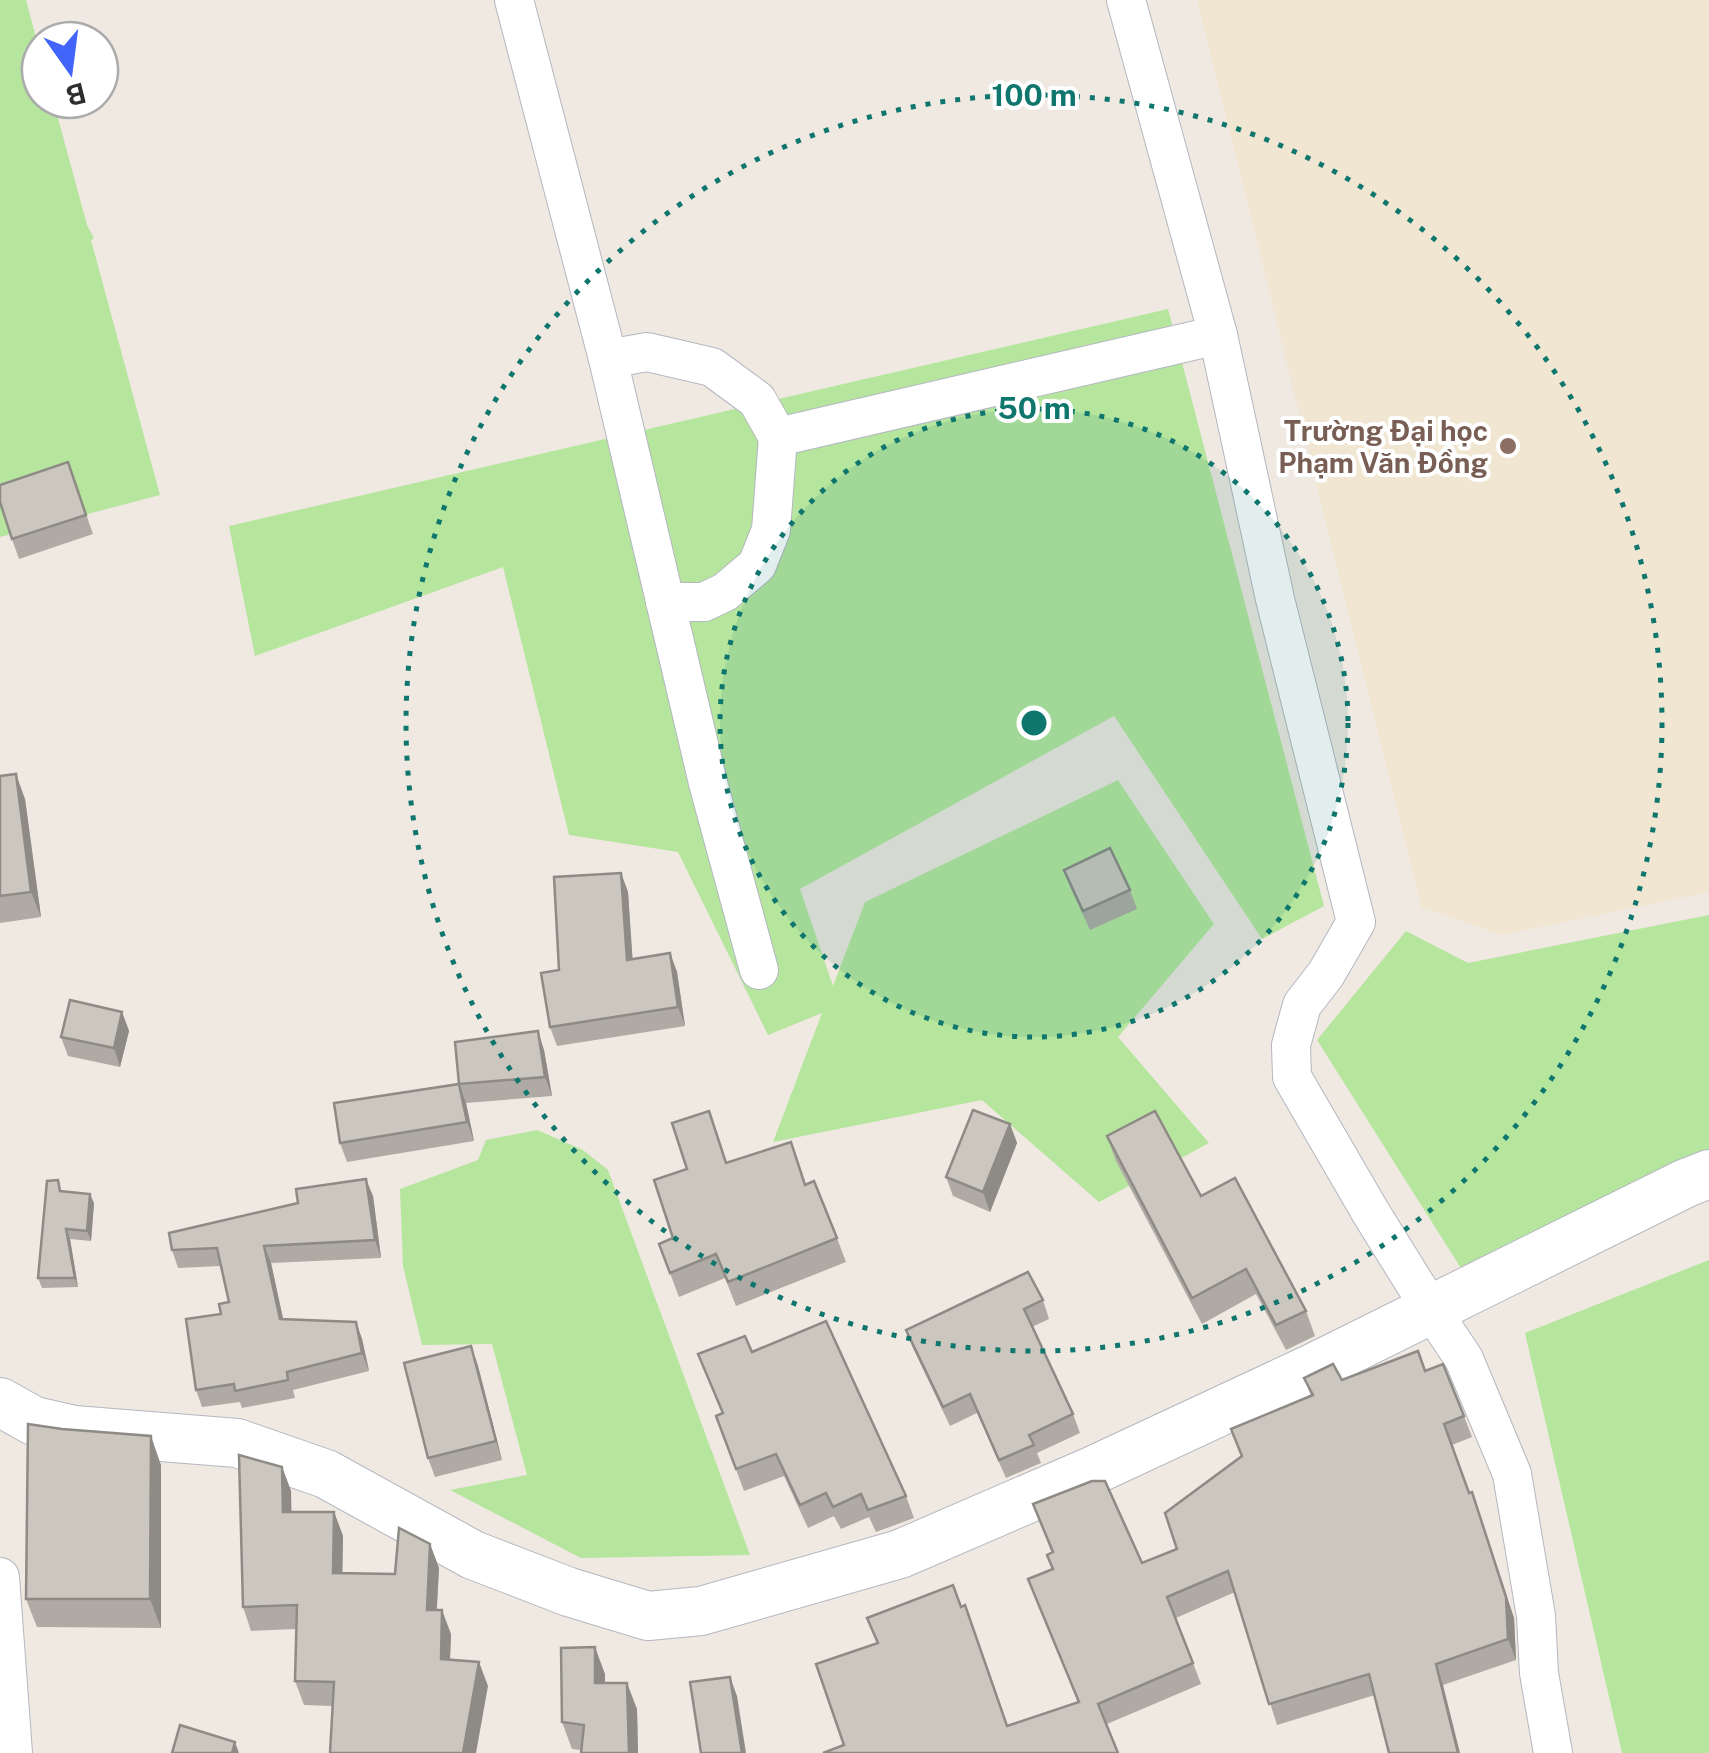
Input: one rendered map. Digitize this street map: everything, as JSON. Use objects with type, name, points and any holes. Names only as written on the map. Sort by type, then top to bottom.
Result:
[{"type":"street","points":[[514,0],[608,359],[708,783],[759,970]]},
{"type":"street","points":[[1126,0],[1218,335],[1275,599],[1356,922],[1302,1006],[1291,1046],[1292,1076],[1371,1213],[1464,1358],[1512,1474],[1536,1616],[1539,1673],[1553,1753]]},
{"type":"street","points":[[778,437],[1218,335]]},
{"type":"street","points":[[608,359],[648,352],[712,367],[757,400],[778,437],[771,530],[757,565],[725,592],[704,602],[665,602]]},
{"type":"street","points":[[0,1402],[34,1421],[74,1430],[236,1443],[326,1474],[473,1556],[570,1592],[648,1616],[701,1611],[900,1554],[1311,1369],[1709,1174]]},
{"type":"street","points":[[0,1577],[13,1753]]},
{"type":"shaded area","name":"Trường Đại học Phạm Văn Đồng","points":[[1197,0],[1709,0],[1709,892],[1502,935],[1421,907]]},
{"type":"green space","points":[[0,0],[26,0],[31,20],[20,20],[20,120],[58,120],[94,238],[91,240],[160,495],[0,537]]},
{"type":"green space","points":[[1168,309],[1324,906],[1262,939],[1114,716],[800,889],[833,986],[865,902],[1118,780],[1214,924],[1118,1037],[1209,1143],[1099,1202],[982,1100],[773,1142],[822,1013],[768,1035],[678,852],[569,835],[503,567],[255,656],[229,526]]},
{"type":"green space","points":[[1709,915],[1709,1164],[1464,1273],[1317,1040],[1406,931],[1468,963]]},
{"type":"green space","points":[[537,1130],[583,1150],[608,1170],[750,1555],[581,1558],[450,1490],[527,1475],[492,1344],[422,1345],[403,1266],[400,1189],[478,1160],[486,1140]]},
{"type":"green space","points":[[1709,1260],[1709,1753],[1622,1753],[1525,1333]]},
{"type":"building","points":[[68,462],[86,515],[12,539],[0,502],[0,485]]},
{"type":"building","points":[[16,774],[31,892],[0,896],[0,776]]},
{"type":"building","points":[[1110,848],[1130,890],[1083,911],[1064,870]]},
{"type":"building","points":[[621,873],[627,960],[670,953],[678,1007],[550,1027],[541,973],[559,970],[554,877]]},
{"type":"building","points":[[70,1000],[122,1012],[114,1048],[61,1037]]},
{"type":"building","points":[[538,1031],[545,1077],[459,1084],[455,1042]]},
{"type":"building","points":[[459,1084],[467,1122],[340,1143],[334,1103]]},
{"type":"building","points":[[973,1110],[1010,1124],[983,1192],[946,1177]]},
{"type":"building","points":[[709,1111],[726,1163],[791,1142],[805,1185],[814,1181],[837,1238],[728,1282],[716,1254],[670,1273],[659,1244],[673,1238],[654,1180],[687,1169],[672,1123]]},
{"type":"building","points":[[1155,1111],[1201,1196],[1235,1178],[1306,1311],[1276,1325],[1246,1269],[1192,1298],[1107,1136]]},
{"type":"building","points":[[366,1179],[375,1240],[264,1246],[280,1319],[356,1322],[362,1353],[287,1372],[288,1380],[235,1391],[234,1384],[196,1390],[186,1319],[221,1314],[219,1304],[229,1302],[217,1248],[172,1250],[169,1233],[298,1203],[296,1189]]},
{"type":"building","points":[[58,1180],[60,1191],[90,1194],[87,1231],[66,1229],[75,1278],[38,1278],[47,1181]]},
{"type":"building","points":[[1028,1272],[1043,1300],[1024,1309],[1073,1414],[1029,1435],[1034,1445],[999,1460],[970,1394],[943,1407],[906,1330]]},
{"type":"building","points":[[826,1321],[906,1496],[868,1510],[861,1494],[833,1507],[826,1493],[800,1505],[776,1454],[736,1469],[716,1416],[723,1413],[698,1354],[745,1336],[752,1352]]},
{"type":"building","points":[[471,1346],[496,1441],[428,1458],[404,1363]]},
{"type":"building","points":[[1418,1351],[1425,1371],[1443,1364],[1464,1416],[1444,1424],[1469,1493],[1472,1492],[1506,1597],[1508,1639],[1436,1664],[1458,1753],[1389,1753],[1369,1674],[1269,1704],[1228,1571],[1167,1597],[1193,1663],[1098,1704],[1118,1753],[823,1753],[844,1745],[816,1664],[878,1643],[867,1618],[953,1585],[961,1607],[965,1605],[1007,1726],[1079,1702],[1028,1579],[1053,1569],[1047,1555],[1053,1552],[1033,1504],[1092,1481],[1105,1481],[1142,1563],[1177,1549],[1165,1513],[1242,1456],[1231,1429],[1313,1395],[1304,1378],[1333,1364],[1342,1380]]},
{"type":"building","points":[[28,1424],[151,1436],[150,1599],[26,1599]]},
{"type":"building","points":[[239,1455],[282,1467],[283,1512],[334,1512],[333,1573],[395,1574],[399,1528],[430,1544],[427,1610],[442,1610],[441,1659],[479,1662],[463,1753],[330,1753],[334,1682],[295,1681],[297,1605],[243,1607]]},
{"type":"building","points":[[595,1647],[595,1683],[627,1683],[629,1753],[581,1753],[584,1725],[562,1722],[561,1648]]},
{"type":"building","points":[[730,1677],[742,1753],[701,1753],[690,1682]]},
{"type":"building","points":[[180,1725],[235,1742],[232,1753],[172,1753]]},
{"type":"place","name":"Trường Đại học Phạm Văn Đồng","points":[[1508,446]]}]
